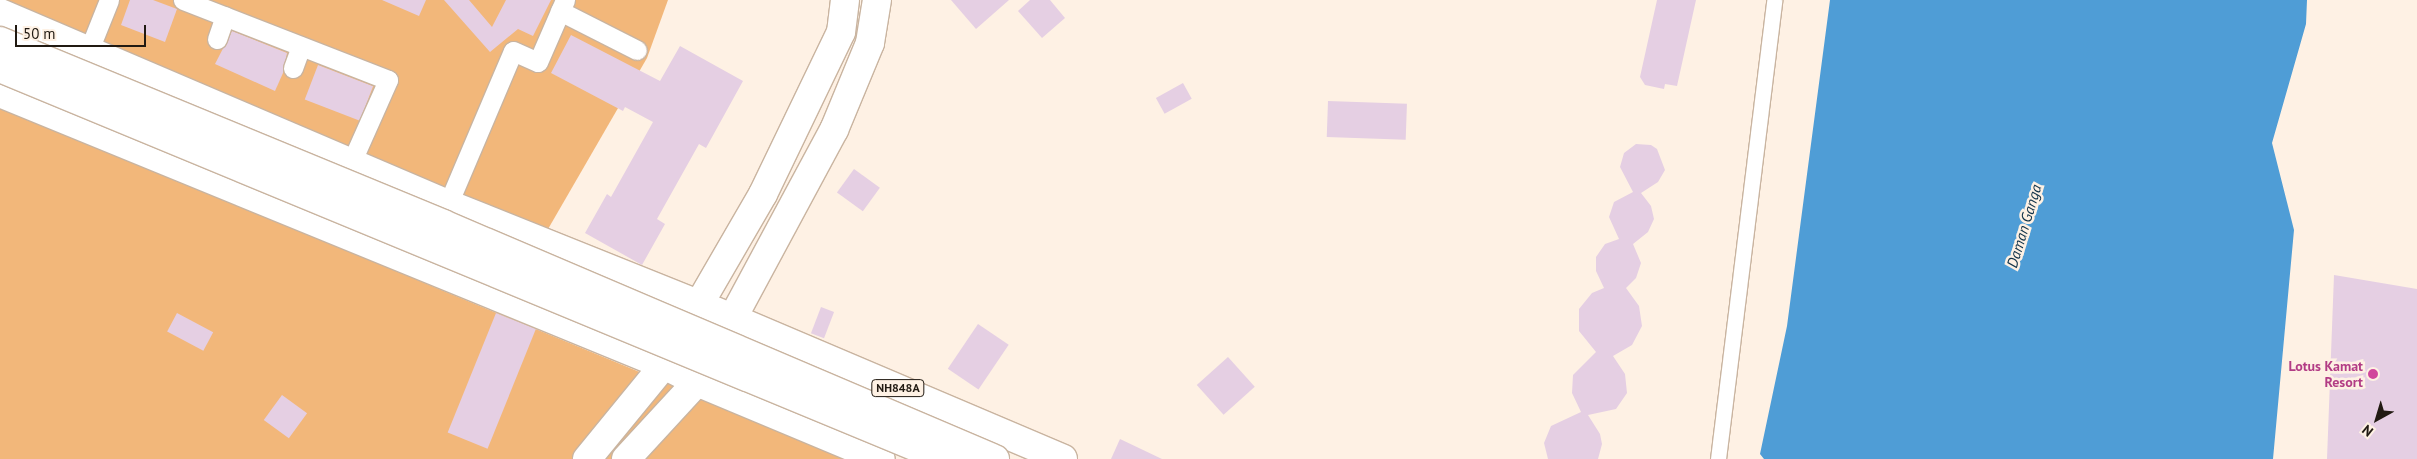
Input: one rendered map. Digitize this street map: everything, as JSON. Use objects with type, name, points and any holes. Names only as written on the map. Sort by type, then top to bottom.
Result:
[{"type":"main road","points":[[587,459],[664,365],[768,185],[841,32],[845,0]]},
{"type":"main road","points":[[626,459],[697,382],[834,130],[870,43],[877,0]]},
{"type":"main road","points":[[0,13],[448,204],[698,304]]},
{"type":"main road","points":[[0,41],[443,224],[995,459]]},
{"type":"main road","points":[[0,68],[945,459]]},
{"type":"main road","points":[[0,93],[664,365],[697,382],[881,459]]},
{"type":"main road","name":"NH848A","points":[[698,304],[1063,459]]},
{"type":"street","points":[[89,50],[109,0]]},
{"type":"street","points":[[183,0],[388,80],[351,163]]},
{"type":"street","points":[[1718,459],[1774,0]]},
{"type":"street","points":[[448,204],[513,51],[538,62],[563,5],[637,50]]},
{"type":"street","points":[[217,39],[225,16]]},
{"type":"street","points":[[293,68],[302,46]]},
{"type":"shaded area","points":[[0,0],[668,0],[647,58],[544,236]]},
{"type":"shaded area","points":[[0,104],[434,287],[850,459],[0,459]]},
{"type":"water","name":"Daman Ganga","points":[[1830,0],[2307,0],[2306,24],[2272,143],[2294,230],[2273,459],[1764,459],[1760,454],[1787,326]]},
{"type":"building","points":[[130,0],[153,0],[177,9],[165,42],[121,25]]},
{"type":"building","points":[[382,0],[426,0],[419,16]]},
{"type":"building","points":[[444,0],[469,0],[492,27],[506,0],[551,0],[533,36],[518,29],[490,52]]},
{"type":"building","points":[[951,0],[1009,0],[976,29]]},
{"type":"building","points":[[1030,0],[1050,0],[1065,18],[1042,38],[1018,11]]},
{"type":"building","points":[[1657,0],[1696,0],[1677,86],[1665,84],[1664,89],[1645,85],[1640,77]]},
{"type":"building","points":[[232,31],[287,53],[283,73],[275,91],[215,64]]},
{"type":"building","points":[[571,35],[660,81],[680,46],[743,81],[706,148],[699,144],[657,219],[665,224],[642,265],[585,233],[607,194],[611,197],[653,122],[625,107],[623,111],[551,73]]},
{"type":"building","points":[[318,65],[373,86],[360,121],[305,100]]},
{"type":"building","points":[[1183,83],[1192,99],[1165,114],[1156,98]]},
{"type":"building","points":[[1328,101],[1407,104],[1406,140],[1327,137]]},
{"type":"building","points":[[1636,144],[1651,145],[1657,149],[1665,170],[1658,182],[1641,193],[1651,206],[1654,219],[1648,232],[1633,244],[1641,263],[1636,278],[1626,288],[1639,306],[1642,326],[1632,345],[1613,356],[1625,374],[1627,393],[1616,409],[1588,415],[1600,434],[1602,444],[1598,459],[1548,459],[1544,443],[1551,426],[1581,412],[1572,393],[1573,375],[1596,352],[1579,331],[1579,309],[1592,293],[1604,288],[1596,271],[1596,257],[1605,244],[1619,239],[1609,217],[1614,202],[1633,192],[1620,167],[1624,153]]},
{"type":"building","points":[[854,169],[880,188],[863,211],[837,192]]},
{"type":"building","name":"Lotus Kamat Resort","points":[[2334,275],[2417,289],[2417,459],[2327,459]]},
{"type":"building","points":[[821,307],[834,312],[824,338],[811,333]]},
{"type":"building","points":[[177,313],[213,332],[203,351],[167,332]]},
{"type":"building","points":[[496,313],[536,329],[488,449],[448,433]]},
{"type":"building","points":[[978,324],[1009,345],[978,389],[948,369]]},
{"type":"building","points":[[1228,357],[1255,387],[1224,415],[1197,385]]},
{"type":"building","points":[[282,395],[307,413],[289,438],[264,420]]},
{"type":"building","points":[[1120,439],[1162,459],[1111,459]]},
{"type":"place","name":"Lotus Kamat Resort","points":[[2373,374]]}]
